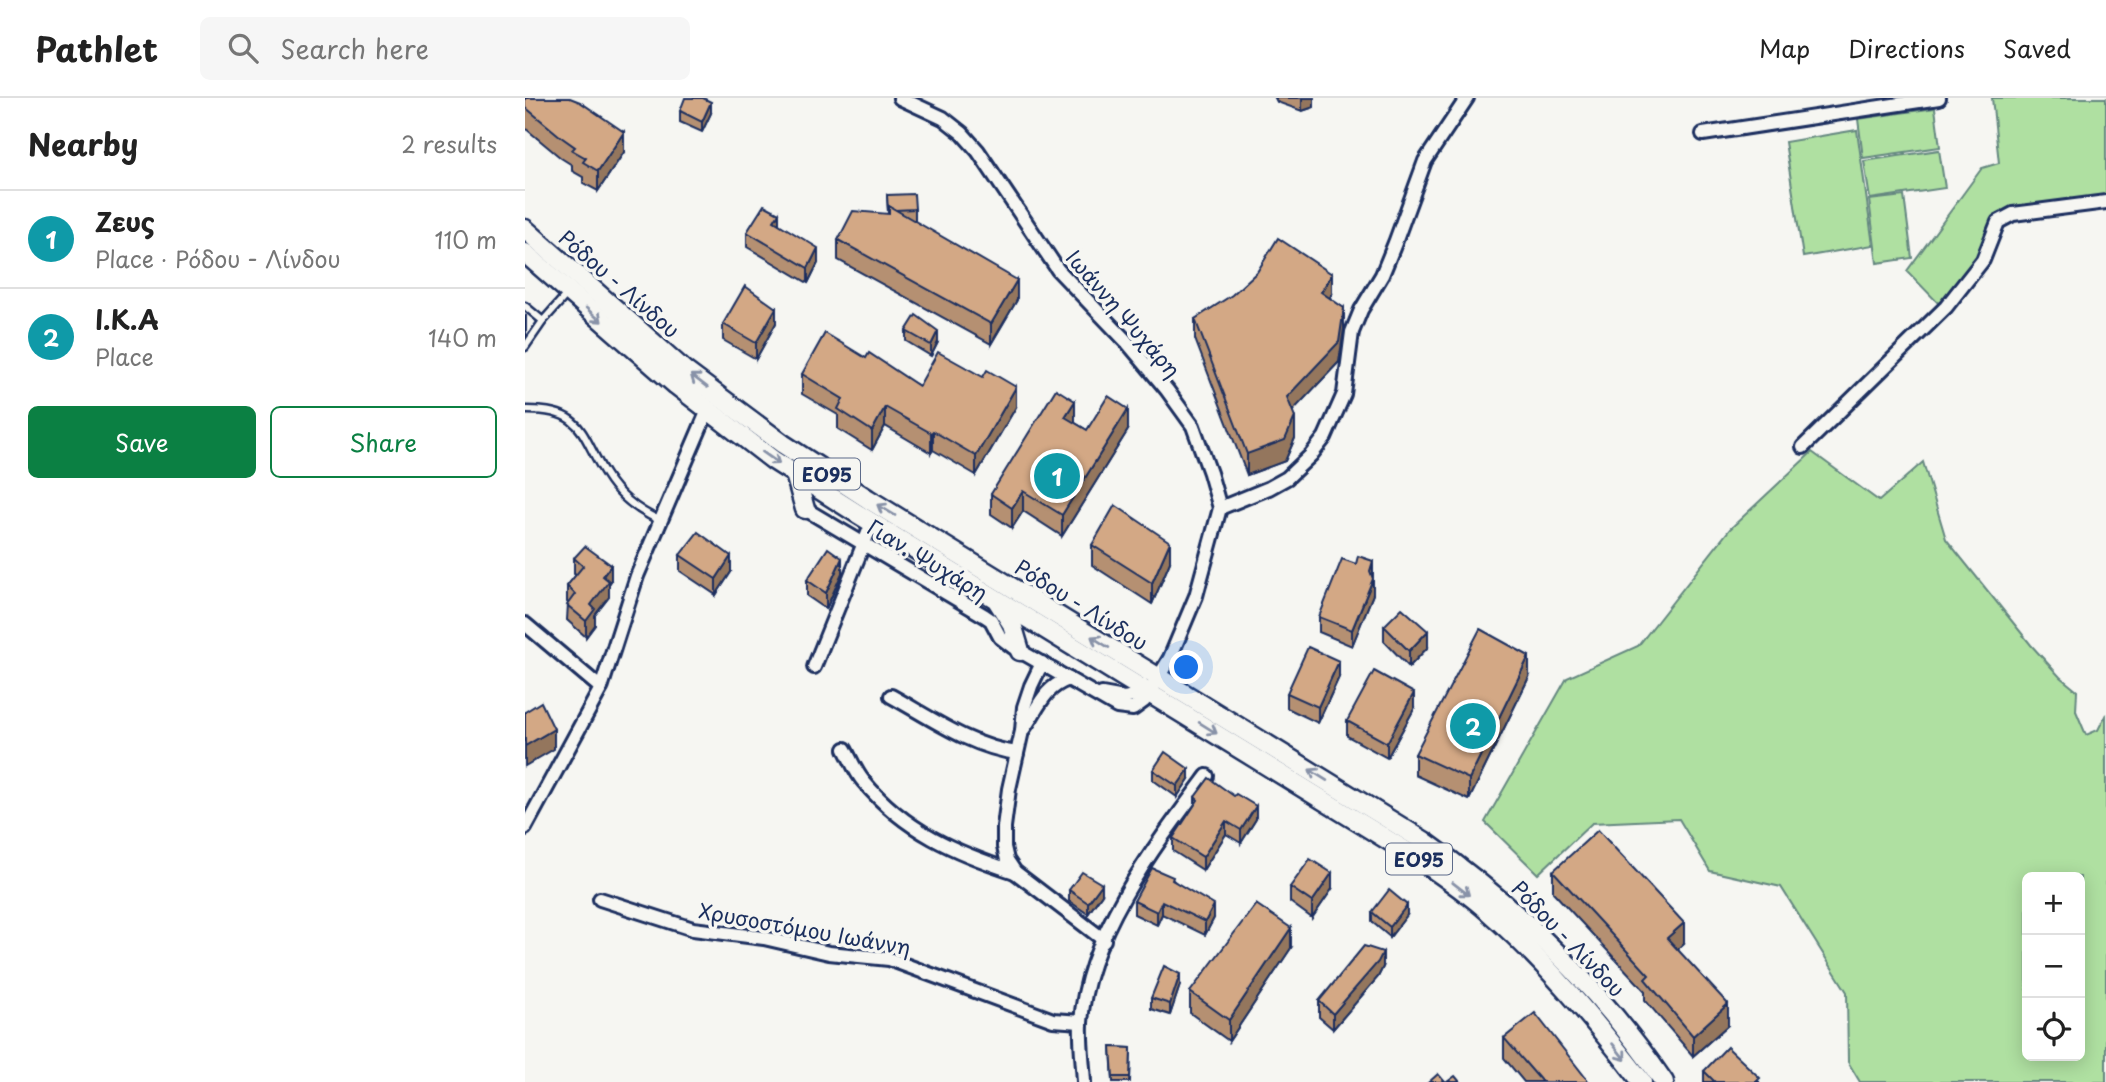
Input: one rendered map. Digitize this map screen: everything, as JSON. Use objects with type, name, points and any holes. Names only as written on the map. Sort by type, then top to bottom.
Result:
[{"type":"main road","name":"Ρόδου - Λίνδου","points":[[525,229],[685,371],[783,444],[1154,685],[1465,892],[1517,937],[1557,979],[1642,1082]]},
{"type":"main road","name":"Ρόδου - Λίνδου","points":[[525,253],[644,358],[708,410],[795,474],[994,597],[1154,685],[1424,841],[1476,879],[1528,924],[1615,1018],[1664,1082]]},
{"type":"main road","points":[[795,474],[805,509]]},
{"type":"main road","points":[[994,597],[1012,624],[1020,651]]},
{"type":"street","name":"Ιωάννη Ψυχάρη","points":[[899,98],[943,118],[962,133],[985,161],[1058,270],[1126,341],[1167,390],[1193,426],[1220,508]]},
{"type":"street","points":[[1154,685],[1170,658],[1196,596],[1220,508],[1287,478],[1325,437],[1344,394],[1352,332],[1361,310],[1382,275],[1425,161],[1467,98]]},
{"type":"street","points":[[1703,134],[1931,99]]},
{"type":"street","points":[[1803,447],[1946,307],[1983,260],[1998,222],[2013,214],[2106,202]]},
{"type":"street","points":[[525,828],[601,688],[637,576],[708,410]]},
{"type":"street","name":"Γιαν. Ψυχάρη","points":[[805,509],[985,616],[991,620],[1000,636],[1020,651],[1084,688],[1124,698],[1154,685]]},
{"type":"street","points":[[814,667],[872,523]]},
{"type":"street","points":[[525,624],[601,688]]},
{"type":"street","points":[[1042,663],[1027,696],[1022,719],[1004,827],[1004,847],[1007,860],[1015,872],[1104,940]]},
{"type":"street","points":[[1022,731],[1042,696],[1054,685],[1069,679]]},
{"type":"street","points":[[891,696],[969,740],[996,750],[1017,753]]},
{"type":"street","points":[[845,750],[863,782],[925,835],[973,858],[1015,872]]},
{"type":"street","points":[[1084,1082],[1081,1022],[1091,974],[1104,940],[1147,856],[1207,776]]},
{"type":"street","name":"Χρυσοστόμου Ιωάννη","points":[[600,899],[693,929],[764,938],[829,953],[889,959],[1053,1020],[1081,1022]]},
{"type":"lane","points":[[525,347],[543,321],[569,292]]},
{"type":"lane","points":[[525,306],[543,321]]},
{"type":"lane","points":[[525,410],[549,411],[575,423],[584,432],[606,475],[617,490],[630,503],[659,520]]},
{"type":"green space","points":[[1992,98],[2106,98],[2106,198],[1994,221],[1980,258],[1941,306],[1907,271],[1982,168],[1999,163]]},
{"type":"green space","points":[[1935,108],[1940,147],[1863,158],[1858,119]]},
{"type":"green space","points":[[1857,130],[1873,245],[1803,257],[1785,142]]},
{"type":"green space","points":[[1939,150],[1945,188],[1870,199],[1864,161]]},
{"type":"green space","points":[[1904,196],[1912,258],[1877,263],[1869,200]]},
{"type":"green space","points":[[1812,452],[1879,501],[1923,462],[1946,539],[2031,645],[2060,677],[2077,691],[2076,711],[2086,735],[2098,730],[2106,714],[2106,1082],[1860,1082],[1848,1062],[1847,992],[1781,887],[1710,871],[1679,819],[1592,823],[1538,874],[1485,822],[1567,678],[1638,646],[1730,529]]},
{"type":"building","points":[[525,98],[570,98],[624,132],[598,171],[583,162],[586,158],[572,150],[575,147],[525,107]]},
{"type":"building","points":[[685,98],[703,98],[711,102],[702,122],[680,111]]},
{"type":"building","points":[[914,194],[915,209],[895,210],[889,206],[888,210],[887,195]]},
{"type":"building","points":[[764,205],[779,213],[774,221],[818,248],[808,268],[747,232]]},
{"type":"building","points":[[889,206],[1017,280],[991,324],[838,240],[853,211],[889,214]]},
{"type":"building","points":[[1278,238],[1332,274],[1321,292],[1344,308],[1339,342],[1287,397],[1295,417],[1285,440],[1247,454],[1195,319],[1232,295],[1257,272]]},
{"type":"building","points":[[745,286],[776,308],[756,343],[723,324]]},
{"type":"building","points":[[916,315],[938,331],[931,345],[906,331]]},
{"type":"building","points":[[825,333],[866,358],[869,353],[919,386],[938,352],[983,377],[987,370],[1016,387],[976,456],[885,407],[872,431],[838,409],[843,399],[802,374]]},
{"type":"building","points":[[1056,389],[1075,401],[1065,417],[1087,430],[1108,396],[1128,409],[1062,515],[1023,491],[1012,508],[991,494]]},
{"type":"building","points":[[1115,505],[1170,542],[1152,583],[1092,545]]},
{"type":"building","points":[[698,532],[731,556],[716,579],[680,555]]},
{"type":"building","points":[[585,546],[611,565],[603,576],[609,581],[591,605],[595,609],[586,621],[567,605],[575,594],[567,586],[583,566],[574,558]]},
{"type":"building","points":[[828,548],[842,558],[826,593],[807,580]]},
{"type":"building","points":[[1358,556],[1373,561],[1370,571],[1373,579],[1352,630],[1319,617],[1342,559],[1356,564]]},
{"type":"building","points":[[1402,608],[1428,631],[1409,651],[1384,626]]},
{"type":"building","points":[[1480,629],[1529,656],[1469,779],[1415,754]]},
{"type":"building","points":[[1308,647],[1339,661],[1318,707],[1287,693]]},
{"type":"building","points":[[1374,671],[1414,693],[1387,743],[1347,721]]},
{"type":"building","points":[[541,702],[554,729],[525,746],[525,712]]},
{"type":"building","points":[[1165,752],[1189,769],[1177,786],[1153,770]]},
{"type":"building","points":[[1209,778],[1234,796],[1236,794],[1256,806],[1241,830],[1226,821],[1203,857],[1173,838],[1198,800],[1195,797]]},
{"type":"building","points":[[1598,830],[1684,923],[1667,938],[1728,1004],[1693,1036],[1645,979],[1649,975],[1553,871]]},
{"type":"building","points":[[1310,859],[1332,873],[1312,902],[1290,887]]},
{"type":"building","points":[[1152,868],[1173,877],[1172,880],[1214,905],[1205,922],[1162,901],[1157,912],[1134,901]]},
{"type":"building","points":[[1082,872],[1102,884],[1088,903],[1069,890]]},
{"type":"building","points":[[1389,890],[1407,905],[1390,927],[1372,912]]},
{"type":"building","points":[[1256,904],[1291,928],[1229,1020],[1190,992]]},
{"type":"building","points":[[1364,946],[1383,952],[1378,962],[1333,1014],[1319,1001]]},
{"type":"building","points":[[1164,966],[1180,974],[1170,1004],[1151,998]]},
{"type":"building","points":[[1535,1013],[1589,1082],[1542,1082],[1504,1038]]},
{"type":"building","points":[[1111,1047],[1131,1048],[1130,1077],[1113,1077]]},
{"type":"building","points":[[1727,1047],[1760,1078],[1756,1082],[1715,1082],[1704,1071]]},
{"type":"building","points":[[1438,1074],[1445,1082],[1429,1082]]},
{"type":"building","points":[[1455,1076],[1460,1082],[1447,1082]]},
{"type":"place","name":"Ζευς","points":[[1057,476]]},
{"type":"place","name":"Ι.Κ.Α","points":[[1473,726]]}]
